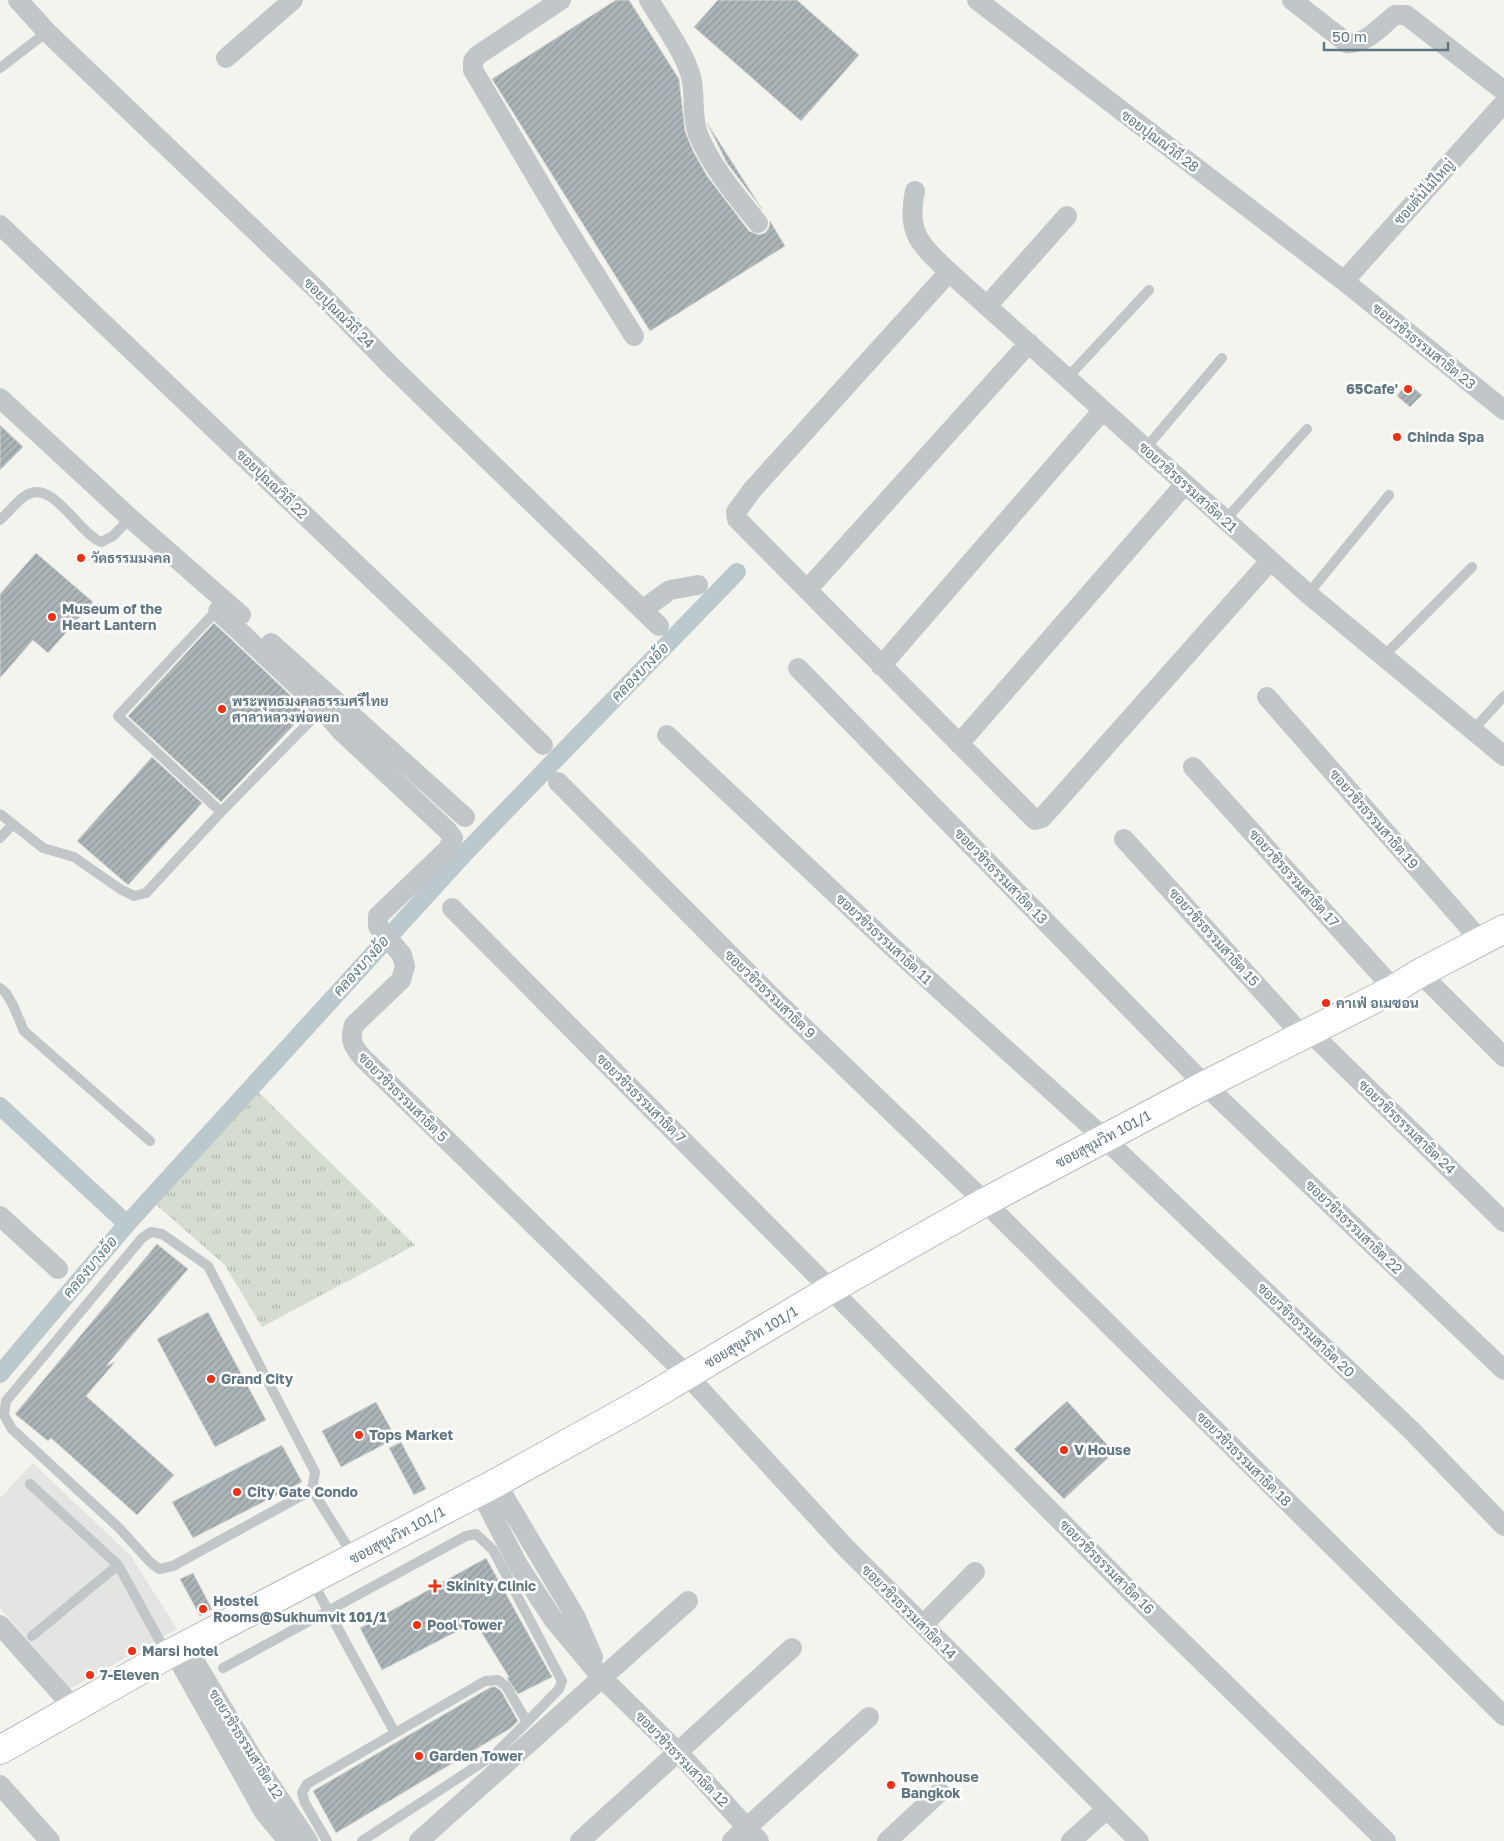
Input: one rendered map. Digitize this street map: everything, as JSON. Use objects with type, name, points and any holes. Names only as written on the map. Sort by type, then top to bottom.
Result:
[{"type":"street","name":"ซอยปุณณวิถี 24","points":[[18,0],[47,32],[320,292],[390,365],[659,626]]},
{"type":"street","points":[[226,58],[292,0]]},
{"type":"street","points":[[561,0],[478,55],[473,62],[473,70],[567,229],[634,336]]},
{"type":"street","points":[[649,0],[686,64],[691,77],[697,132],[708,157],[758,222]]},
{"type":"street","name":"ซอยปุณณวิถี 28","points":[[977,0],[1344,281]]},
{"type":"street","points":[[1292,0],[1347,43],[1355,44],[1364,40],[1394,14],[1406,15],[1504,91]]},
{"type":"street","name":"ซอยต้นไม้ใหญ่","points":[[1344,281],[1504,102]]},
{"type":"street","name":"ซอยวชิรธรรมสาธิต 21","points":[[915,191],[911,212],[914,228],[929,252],[949,272],[1270,561],[1504,756]]},
{"type":"street","points":[[987,306],[1067,216]]},
{"type":"street","name":"ซอยปุณณวิถี 22","points":[[0,224],[461,664],[543,745]]},
{"type":"street","points":[[949,272],[753,488],[736,512],[737,519],[1035,820],[1042,818],[1270,561]]},
{"type":"street","name":"ซอยวชิรธรรมสาธิต 23","points":[[1344,281],[1504,410]]},
{"type":"street","points":[[806,590],[1029,343]]},
{"type":"street","points":[[0,398],[130,518],[220,605],[465,817]]},
{"type":"street","points":[[882,666],[1103,410]]},
{"type":"street","points":[[959,744],[1184,484]]},
{"type":"street","points":[[642,610],[670,590],[698,585]]},
{"type":"street","name":"ซอยวชิรธรรมสาธิต 5","points":[[220,605],[322,709],[341,731],[447,830],[453,838],[448,849],[378,916],[378,926],[402,955],[405,966],[401,980],[354,1026],[350,1036],[353,1046],[370,1065],[687,1375]]},
{"type":"street","name":"ซอยวชิรธรรมสาธิต 13","points":[[798,668],[1204,1085]]},
{"type":"street","name":"ซอยวชิรธรรมสาธิต 19","points":[[1267,697],[1493,935]]},
{"type":"street","name":"ซอยวชิรธรรมสาธิต 11","points":[[667,735],[888,944],[1104,1138]]},
{"type":"street","name":"ซอยวชิรธรรมสาธิต 17","points":[[1193,767],[1394,989]]},
{"type":"street","name":"ซอยวชิรธรรมสาธิต 9","points":[[558,782],[766,991],[985,1202]]},
{"type":"street","name":"ซอยวชิรธรรมสาธิต 15","points":[[1124,839],[1306,1033]]},
{"type":"street","name":"ซอยวชิรธรรมสาธิต 7","points":[[452,908],[831,1289]]},
{"type":"street","name":"ซอยสุขุมวิท 101/1","points":[[0,1750],[176,1652],[488,1487],[687,1375],[831,1289],[985,1202],[1204,1085],[1394,989],[1420,973],[1493,935]]},
{"type":"street","points":[[1420,973],[1504,1057]]},
{"type":"street","name":"ซอยวชิรธรรมสาธิต 24","points":[[1306,1033],[1504,1222]]},
{"type":"street","name":"ซอยวชิรธรรมสาธิต 22","points":[[1204,1085],[1504,1370]]},
{"type":"street","name":"ซอยวชิรธรรมสาธิต 20","points":[[1104,1138],[1410,1430],[1504,1526]]},
{"type":"street","name":"ซอยวชิรธรรมสาธิต 18","points":[[985,1202],[1504,1716]]},
{"type":"street","points":[[0,1216],[58,1269]]},
{"type":"street","name":"ซอยวชิรธรรมสาธิต 16","points":[[831,1289],[1133,1594],[1386,1841]]},
{"type":"street","name":"ซอยวชิรธรรมสาธิต 14","points":[[687,1375],[845,1547],[1139,1841]]},
{"type":"street","name":"ซอยวชิรธรรมสาธิต 12","points":[[488,1487],[518,1565],[553,1619],[603,1679],[678,1752],[753,1834]]},
{"type":"street","points":[[923,1625],[975,1572]]},
{"type":"street","points":[[419,1841],[688,1602]]},
{"type":"street","points":[[0,1625],[74,1708]]},
{"type":"street","points":[[580,1841],[792,1648]]},
{"type":"street","name":"ซอยวชิรธรรมสาธิต 12","points":[[176,1652],[264,1812],[288,1841]]},
{"type":"street","name":"ซอยวชิรธรรมสาธิต 12","points":[[176,1652],[255,1762],[308,1841]]},
{"type":"street","points":[[732,1841],[753,1834],[869,1717]]},
{"type":"street","points":[[0,1785],[50,1841]]},
{"type":"street","points":[[887,1841],[940,1792]]},
{"type":"street","points":[[1071,1841],[1107,1809]]},
{"type":"lane","points":[[0,68],[47,32]]},
{"type":"lane","points":[[1067,378],[1149,290]]},
{"type":"lane","points":[[1145,449],[1222,358]]},
{"type":"lane","points":[[1225,520],[1307,429]]},
{"type":"lane","points":[[0,520],[26,495],[39,490],[49,494],[88,535],[101,542],[113,536],[130,518]]},
{"type":"lane","points":[[1308,594],[1389,495]]},
{"type":"lane","points":[[1384,656],[1472,567]]},
{"type":"lane","points":[[220,605],[118,716],[221,812]]},
{"type":"lane","points":[[1472,730],[1504,696]]},
{"type":"lane","points":[[0,814],[44,848],[74,857],[120,889],[134,896],[146,893],[221,812],[322,709]]},
{"type":"lane","points":[[0,838],[13,824]]},
{"type":"lane","points":[[0,988],[6,993],[13,1005],[24,1032],[150,1141]]},
{"type":"lane","points":[[312,1490],[173,1566],[159,1569],[118,1528],[12,1430],[4,1415],[6,1401],[142,1238],[151,1232],[162,1234],[208,1266],[315,1472],[312,1490],[355,1558]]},
{"type":"lane","points":[[30,1484],[118,1565],[176,1652]]},
{"type":"lane","points":[[223,1668],[466,1536],[476,1534],[493,1550],[562,1681],[559,1689],[495,1754],[362,1841]]},
{"type":"lane","points":[[32,1636],[118,1565]]},
{"type":"lane","points":[[312,1581],[395,1732]]},
{"type":"lane","points":[[327,1841],[304,1803],[302,1793],[307,1784],[485,1681],[498,1680],[506,1686],[527,1722]]},
{"type":"shaded area","name":"Marsi hotel","points":[[33,1463],[131,1556],[177,1629],[70,1689],[0,1608],[0,1498]]},
{"type":"green space","points":[[250,1084],[415,1245],[262,1327],[225,1265],[145,1195]]},
{"type":"building","points":[[616,0],[629,0],[679,79],[685,131],[693,151],[707,176],[749,231],[759,235],[765,233],[769,228],[770,221],[785,246],[650,331],[492,79]]},
{"type":"building","points":[[718,0],[797,0],[859,55],[801,121],[694,27]]},
{"type":"building","points":[[707,123],[762,209],[727,163]]},
{"type":"building","name":"65Cafe'","points":[[1407,383],[1422,395],[1410,407],[1397,396]]},
{"type":"building","points":[[0,425],[23,447],[0,470]]},
{"type":"building","points":[[36,553],[93,602],[48,653],[33,640],[0,678],[0,594]]},
{"type":"building","name":"พระพุทธมงคลธรรมศรีไทย ศาลาหลวงพ่อหยก","points":[[214,623],[307,711],[221,802],[128,716]]},
{"type":"building","points":[[152,757],[202,803],[128,885],[77,841]]},
{"type":"building","points":[[157,1244],[188,1269],[106,1366],[115,1362],[86,1396],[174,1475],[137,1515],[51,1438],[48,1441],[15,1414]]},
{"type":"building","name":"Grand City","points":[[208,1312],[266,1420],[215,1447],[157,1339]]},
{"type":"building","name":"V House","points":[[1067,1401],[1114,1452],[1064,1499],[1014,1449]]},
{"type":"building","name":"Tops Market","points":[[376,1402],[396,1438],[341,1467],[322,1431]]},
{"type":"building","points":[[401,1442],[426,1489],[414,1495],[389,1448]]},
{"type":"building","name":"City Gate Condo","points":[[282,1445],[302,1482],[193,1538],[172,1502]]},
{"type":"building","name":"Pool Tower","points":[[486,1558],[552,1677],[518,1694],[475,1622],[382,1670],[360,1628]]},
{"type":"building","name":"Hostel Rooms@Sukhumvit 101/1","points":[[193,1573],[212,1609],[200,1616],[180,1579]]},
{"type":"building","name":"Garden Tower","points":[[491,1687],[496,1687],[501,1691],[518,1721],[511,1728],[336,1833],[313,1791]]},
{"type":"waterway","name":"คลองบางอ้อ","points":[[0,1374],[127,1224],[467,851],[737,572]]},
{"type":"waterway","points":[[0,1106],[127,1224]]},
{"type":"place","name":"65Cafe'","points":[[1408,389]]},
{"type":"place","name":"Chinda Spa","points":[[1397,437]]},
{"type":"place","name":"วัดธรรมมงคล","points":[[81,558]]},
{"type":"place","name":"Museum of the Heart Lantern","points":[[52,617]]},
{"type":"place","name":"พระพุทธมงคลธรรมศรีไทย ศาลาหลวงพ่อหยก","points":[[222,709]]},
{"type":"place","name":"คาเฟ่ อเมซอน","points":[[1326,1003]]},
{"type":"place","name":"Grand City","points":[[211,1379]]},
{"type":"place","name":"Tops Market","points":[[359,1435]]},
{"type":"place","name":"V House","points":[[1064,1450]]},
{"type":"place","name":"City Gate Condo","points":[[237,1492]]},
{"type":"place","name":"Skinity Clinic","points":[[435,1586]]},
{"type":"place","name":"Hostel Rooms@Sukhumvit 101/1","points":[[203,1609]]},
{"type":"place","name":"Pool Tower","points":[[417,1625]]},
{"type":"place","name":"Marsi hotel","points":[[132,1651]]},
{"type":"place","name":"7-Eleven","points":[[90,1675]]},
{"type":"place","name":"Garden Tower","points":[[419,1756]]},
{"type":"place","name":"Townhouse Bangkok","points":[[891,1785]]}]
